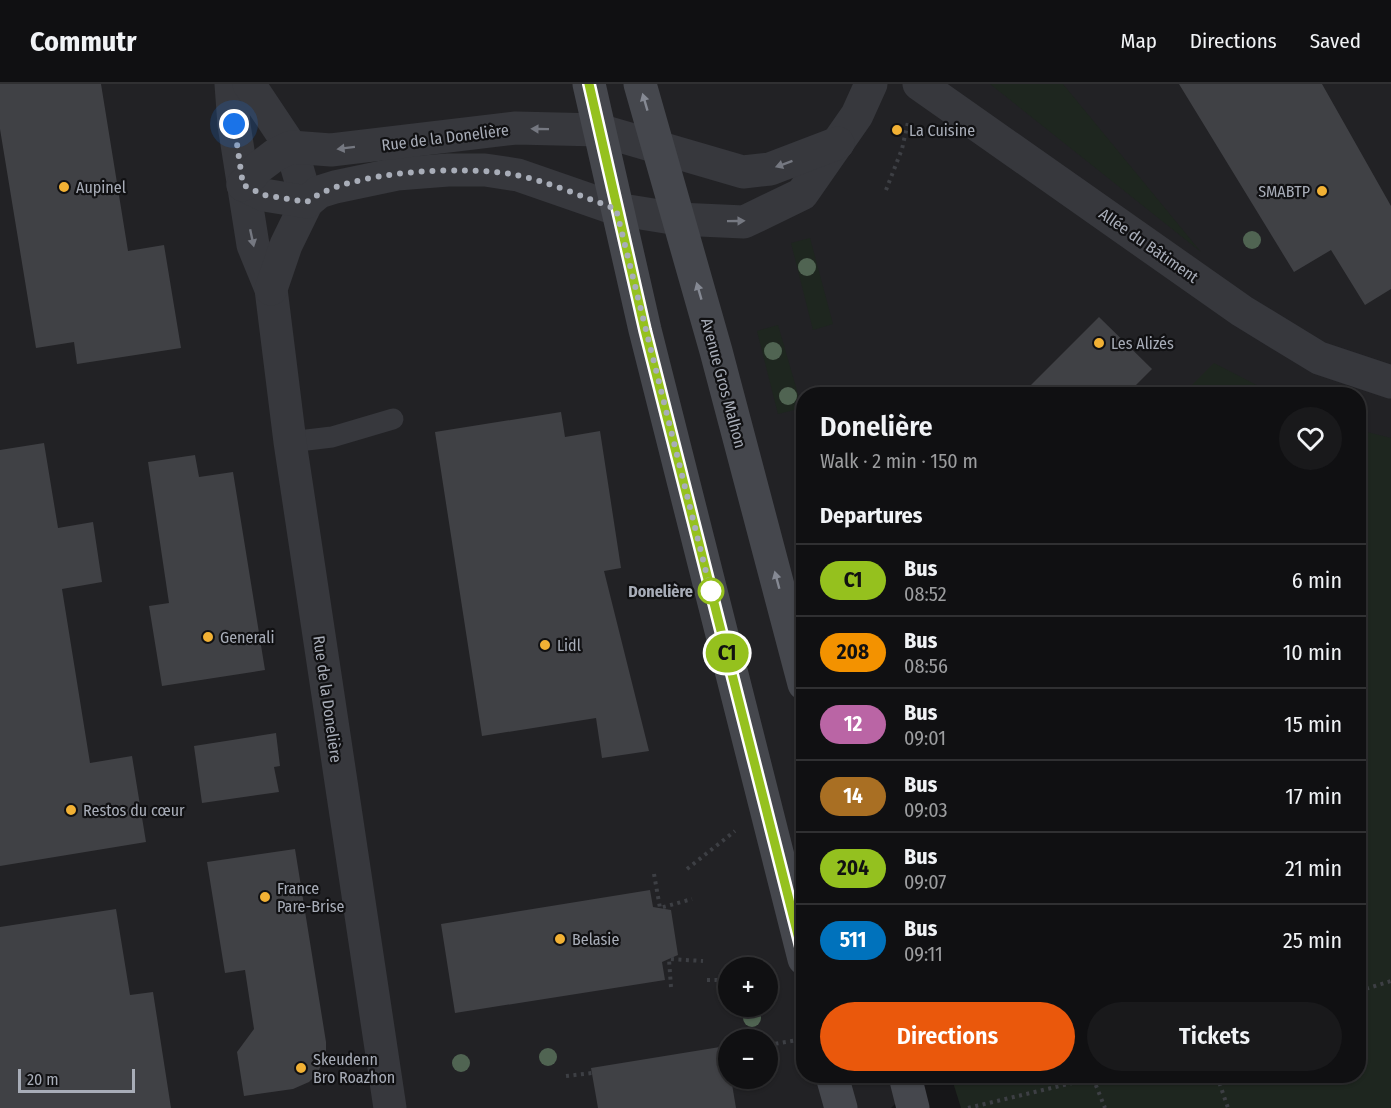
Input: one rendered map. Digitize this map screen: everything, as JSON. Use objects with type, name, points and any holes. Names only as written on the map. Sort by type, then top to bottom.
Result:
[{"type":"main road","points":[[589,84],[616,209],[796,927]]},
{"type":"main road","name":"Avenue Gros Malhon","points":[[640,84],[714,343],[796,654]]},
{"type":"main road","points":[[834,1083],[841,1108]]},
{"type":"main road","points":[[907,1083],[913,1108]]},
{"type":"street","name":"Rue de la Donelière","points":[[231,84],[234,124],[253,245],[271,289],[290,442],[390,1108]]},
{"type":"street","points":[[249,84],[291,147],[307,202],[264,195],[243,185],[259,167],[291,147]]},
{"type":"street","name":"Rue de la Donelière","points":[[271,289],[286,245],[307,202],[319,192],[334,187],[397,174],[484,170],[518,175],[616,209],[678,219],[744,222],[802,194],[857,115],[871,84]]},
{"type":"street","name":"Allée du Bâtiment","points":[[919,84],[1252,317],[1318,358],[1391,382]]},
{"type":"street","name":"Rue de la Donelière","points":[[291,147],[331,150],[516,128],[599,130],[743,172],[770,169],[838,143]]},
{"type":"lane","points":[[290,442],[332,437],[393,419]]},
{"type":"path","points":[[886,190],[902,149],[910,116]]},
{"type":"path","points":[[687,869],[765,805]]},
{"type":"path","points":[[654,874],[660,908],[692,899]]},
{"type":"path","points":[[671,987],[669,959],[703,961]]},
{"type":"path","points":[[707,980],[718,980]]},
{"type":"path","points":[[1366,989],[1391,981]]},
{"type":"path","points":[[778,1044],[796,1041]]},
{"type":"path","points":[[566,1076],[592,1073]]},
{"type":"path","points":[[968,1108],[1072,1083]]},
{"type":"path","points":[[1095,1083],[1105,1108]]},
{"type":"path","points":[[1219,1083],[1228,1108]]},
{"type":"shaded area","points":[[0,84],[1391,84],[1391,955],[1366,961],[1366,387],[796,387],[796,1083],[920,1083],[891,1108],[0,1108]]},
{"type":"shaded area","points":[[990,84],[1063,84],[1201,252]]},
{"type":"shaded area","points":[[810,238],[833,324],[813,330],[791,243]]},
{"type":"shaded area","points":[[778,325],[796,387],[796,410],[778,414],[757,331]]},
{"type":"shaded area","points":[[1214,363],[1260,387],[1190,387]]},
{"type":"shaded area","points":[[1366,432],[1391,438],[1391,1108],[961,1108],[953,1083],[1366,1083]]},
{"type":"building","name":"Aupinel","points":[[0,84],[101,84],[128,251],[164,245],[181,348],[77,364],[74,342],[36,348],[0,129]]},
{"type":"building","points":[[1179,84],[1322,84],[1391,206],[1391,289],[1365,305],[1331,250],[1294,272]]},
{"type":"building","name":"Les Alizés","points":[[1099,317],[1152,369],[1134,387],[1029,387]]},
{"type":"building","name":"Lidl","points":[[561,412],[565,437],[600,431],[621,568],[604,571],[649,751],[602,758],[596,718],[482,736],[435,432]]},
{"type":"building","points":[[44,443],[58,528],[93,522],[102,582],[62,589],[90,763],[132,756],[146,842],[0,866],[0,450]]},
{"type":"building","points":[[195,455],[199,477],[233,472],[265,670],[162,686],[149,606],[169,603],[148,462]]},
{"type":"building","points":[[276,733],[280,766],[274,767],[279,792],[202,803],[194,746]]},
{"type":"building","points":[[295,849],[326,1042],[326,1055],[317,1074],[309,1082],[293,1089],[244,1096],[237,1052],[254,1029],[245,970],[225,973],[207,862]]},
{"type":"building","name":"Belasie","points":[[650,890],[653,907],[671,910],[678,955],[662,962],[665,980],[455,1013],[441,924]]},
{"type":"building","points":[[116,909],[130,995],[153,992],[171,1108],[0,1108],[0,927]]},
{"type":"building","points":[[718,1047],[718,1089],[733,1089],[736,1108],[598,1108],[591,1068]]},
{"type":"bus line","name":"C1","points":[[589,84],[645,330],[796,927]]},
{"type":"place","name":"La Cuisine","points":[[897,130]]},
{"type":"place","name":"Aupinel","points":[[64,187]]},
{"type":"place","name":"SMABTP","points":[[1322,191]]},
{"type":"place","name":"Les Alizés","points":[[1099,343]]},
{"type":"place","name":"Donelière","points":[[711,591]]},
{"type":"place","name":"Generali","points":[[208,637]]},
{"type":"place","name":"Lidl","points":[[545,645]]},
{"type":"place","name":"Restos du cœur","points":[[71,810]]},
{"type":"place","name":"France Pare-Brise","points":[[265,897]]},
{"type":"place","name":"Belasie","points":[[560,939]]},
{"type":"place","name":"Skeudenn Bro Roazhon","points":[[301,1068]]},
{"type":"route","points":[[234,124],[243,185],[264,195],[307,202],[319,192],[334,187],[397,174],[484,170],[518,175],[616,209],[712,596],[711,591]]}]
